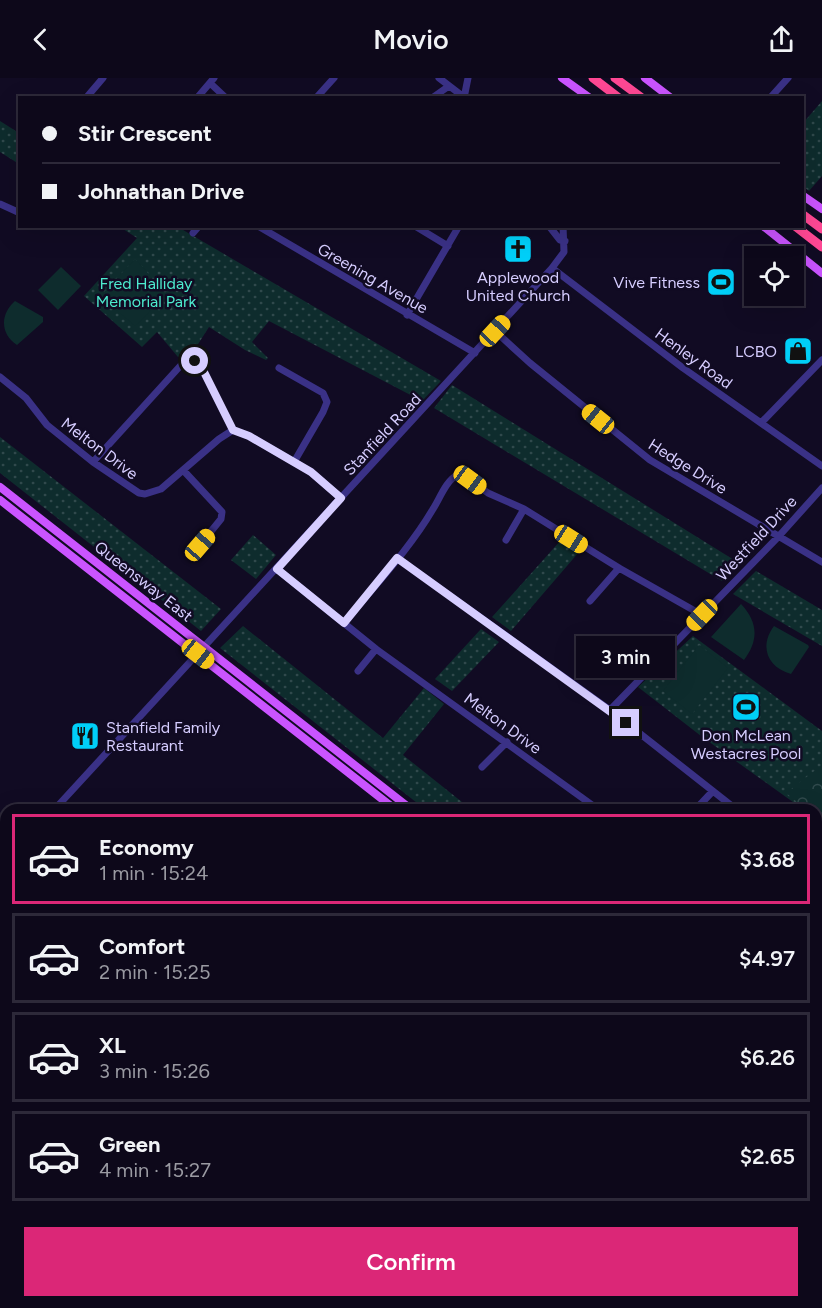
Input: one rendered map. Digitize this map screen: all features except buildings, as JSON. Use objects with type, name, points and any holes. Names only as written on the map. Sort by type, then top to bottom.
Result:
[{"type":"highway","points":[[593,78],[616,96]]},
{"type":"highway","points":[[615,78],[639,96]]},
{"type":"highway","points":[[804,215],[822,228]]},
{"type":"highway","points":[[798,228],[822,247]]},
{"type":"main road","points":[[562,78],[576,94]]},
{"type":"main road","points":[[645,78],[668,96]]},
{"type":"main road","points":[[804,196],[822,209]]},
{"type":"main road","points":[[766,228],[822,273]]},
{"type":"main road","name":"Queensway East","points":[[0,487],[389,804]]},
{"type":"main road","name":"Queensway East","points":[[0,500],[404,804]]},
{"type":"street","points":[[88,96],[103,78]]},
{"type":"street","points":[[318,96],[334,78]]},
{"type":"street","points":[[439,78],[464,96]]},
{"type":"street","points":[[465,96],[468,78]]},
{"type":"street","points":[[773,96],[788,78]]},
{"type":"street","points":[[198,96],[212,80],[224,96]]},
{"type":"street","points":[[435,96],[449,86]]},
{"type":"street","points":[[0,204],[18,212]]},
{"type":"street","points":[[193,233],[197,228]]},
{"type":"street","name":"Greening Avenue","points":[[261,228],[475,353]]},
{"type":"street","points":[[418,228],[447,246]]},
{"type":"street","points":[[407,315],[458,228]]},
{"type":"street","points":[[551,228],[560,240],[565,241],[563,228]]},
{"type":"street","name":"Stanfield Road","points":[[60,804],[552,268],[562,256],[565,241]]},
{"type":"street","name":"Henley Road","points":[[552,268],[683,368],[822,466]]},
{"type":"street","name":"Hedge Drive","points":[[495,331],[530,363],[650,460],[822,562]]},
{"type":"street","points":[[761,423],[822,360]]},
{"type":"street","points":[[93,462],[182,364],[195,361],[201,366],[233,430],[249,436],[311,472],[341,498]]},
{"type":"street","points":[[279,368],[323,393],[327,402],[294,462]]},
{"type":"street","name":"Melton Drive","points":[[0,377],[26,398],[47,425],[93,462],[134,490],[146,494],[161,489],[219,439],[233,430]]},
{"type":"street","points":[[183,470],[222,512],[220,521],[200,545]]},
{"type":"street","points":[[344,623],[427,520],[450,482],[458,475],[466,477],[488,493],[524,509],[619,568],[702,615]]},
{"type":"street","name":"Westfield Drive","points":[[610,710],[779,536],[822,488]]},
{"type":"street","points":[[506,540],[524,509]]},
{"type":"street","points":[[397,558],[610,710],[729,804]]},
{"type":"street","points":[[590,601],[619,568]]},
{"type":"street","name":"Melton Drive","points":[[277,569],[376,649],[591,804]]},
{"type":"street","points":[[358,671],[376,649]]},
{"type":"street","points":[[482,767],[507,742]]},
{"type":"street","points":[[701,804],[712,792]]},
{"type":"green space","points":[[822,101],[822,176],[809,191],[804,187],[804,122]]},
{"type":"green space","points":[[0,121],[18,132],[18,163],[0,152]]},
{"type":"green space","name":"Fred Halliday Memorial Park","points":[[122,228],[180,228],[441,381],[422,401],[269,321],[252,342],[268,358],[266,360],[245,350],[209,327],[193,352],[178,357],[157,332],[142,347],[84,296],[137,238]]},
{"type":"green space","name":"Fred Halliday Memorial Park","points":[[135,259],[151,277],[156,293],[151,309],[135,326],[104,299],[103,293]]},
{"type":"green space","points":[[61,267],[81,286],[58,310],[38,290]]},
{"type":"green space","points":[[15,301],[43,317],[43,322],[17,345],[7,335],[4,324],[7,312]]},
{"type":"green space","points":[[452,385],[739,563],[722,581],[434,408]]},
{"type":"green space","points":[[0,437],[221,609],[201,631],[0,473]]},
{"type":"green space","points":[[253,535],[276,555],[256,579],[231,560]]},
{"type":"green space","points":[[561,540],[579,552],[511,631],[492,617]]},
{"type":"green space","points":[[756,571],[822,610],[822,646],[733,594]]},
{"type":"green space","points":[[741,604],[751,618],[754,631],[752,645],[744,660],[711,637]]},
{"type":"green space","points":[[243,626],[383,738],[424,688],[444,704],[403,755],[464,804],[418,804],[220,648]]},
{"type":"green space","points":[[774,626],[809,647],[791,674],[776,666],[768,655],[767,641]]},
{"type":"green space","points":[[481,629],[499,642],[452,691],[435,679]]},
{"type":"green space","points":[[693,636],[822,731],[822,804],[796,804],[701,736],[638,687]]},
{"type":"green space","points":[[699,645],[728,668],[692,714],[663,691]]},
{"type":"green space","points":[[822,765],[822,804],[800,804],[786,793]]},
{"type":"water","name":"Don McLean Westacres Pool","points":[[748,696],[757,704],[745,717],[735,710]]},
{"type":"place","name":"Applewood United Church","points":[[518,249]]},
{"type":"place","name":"Vive Fitness","points":[[721,282]]},
{"type":"place","name":"LCBO","points":[[798,351]]},
{"type":"place","name":"Don McLean Westacres Pool","points":[[746,707]]},
{"type":"place","name":"Stanfield Family Restaurant","points":[[85,736]]},
{"type":"route","points":[[195,361],[201,366],[233,430],[249,436],[311,472],[341,498],[277,569],[344,623],[397,558],[626,723]]}]
